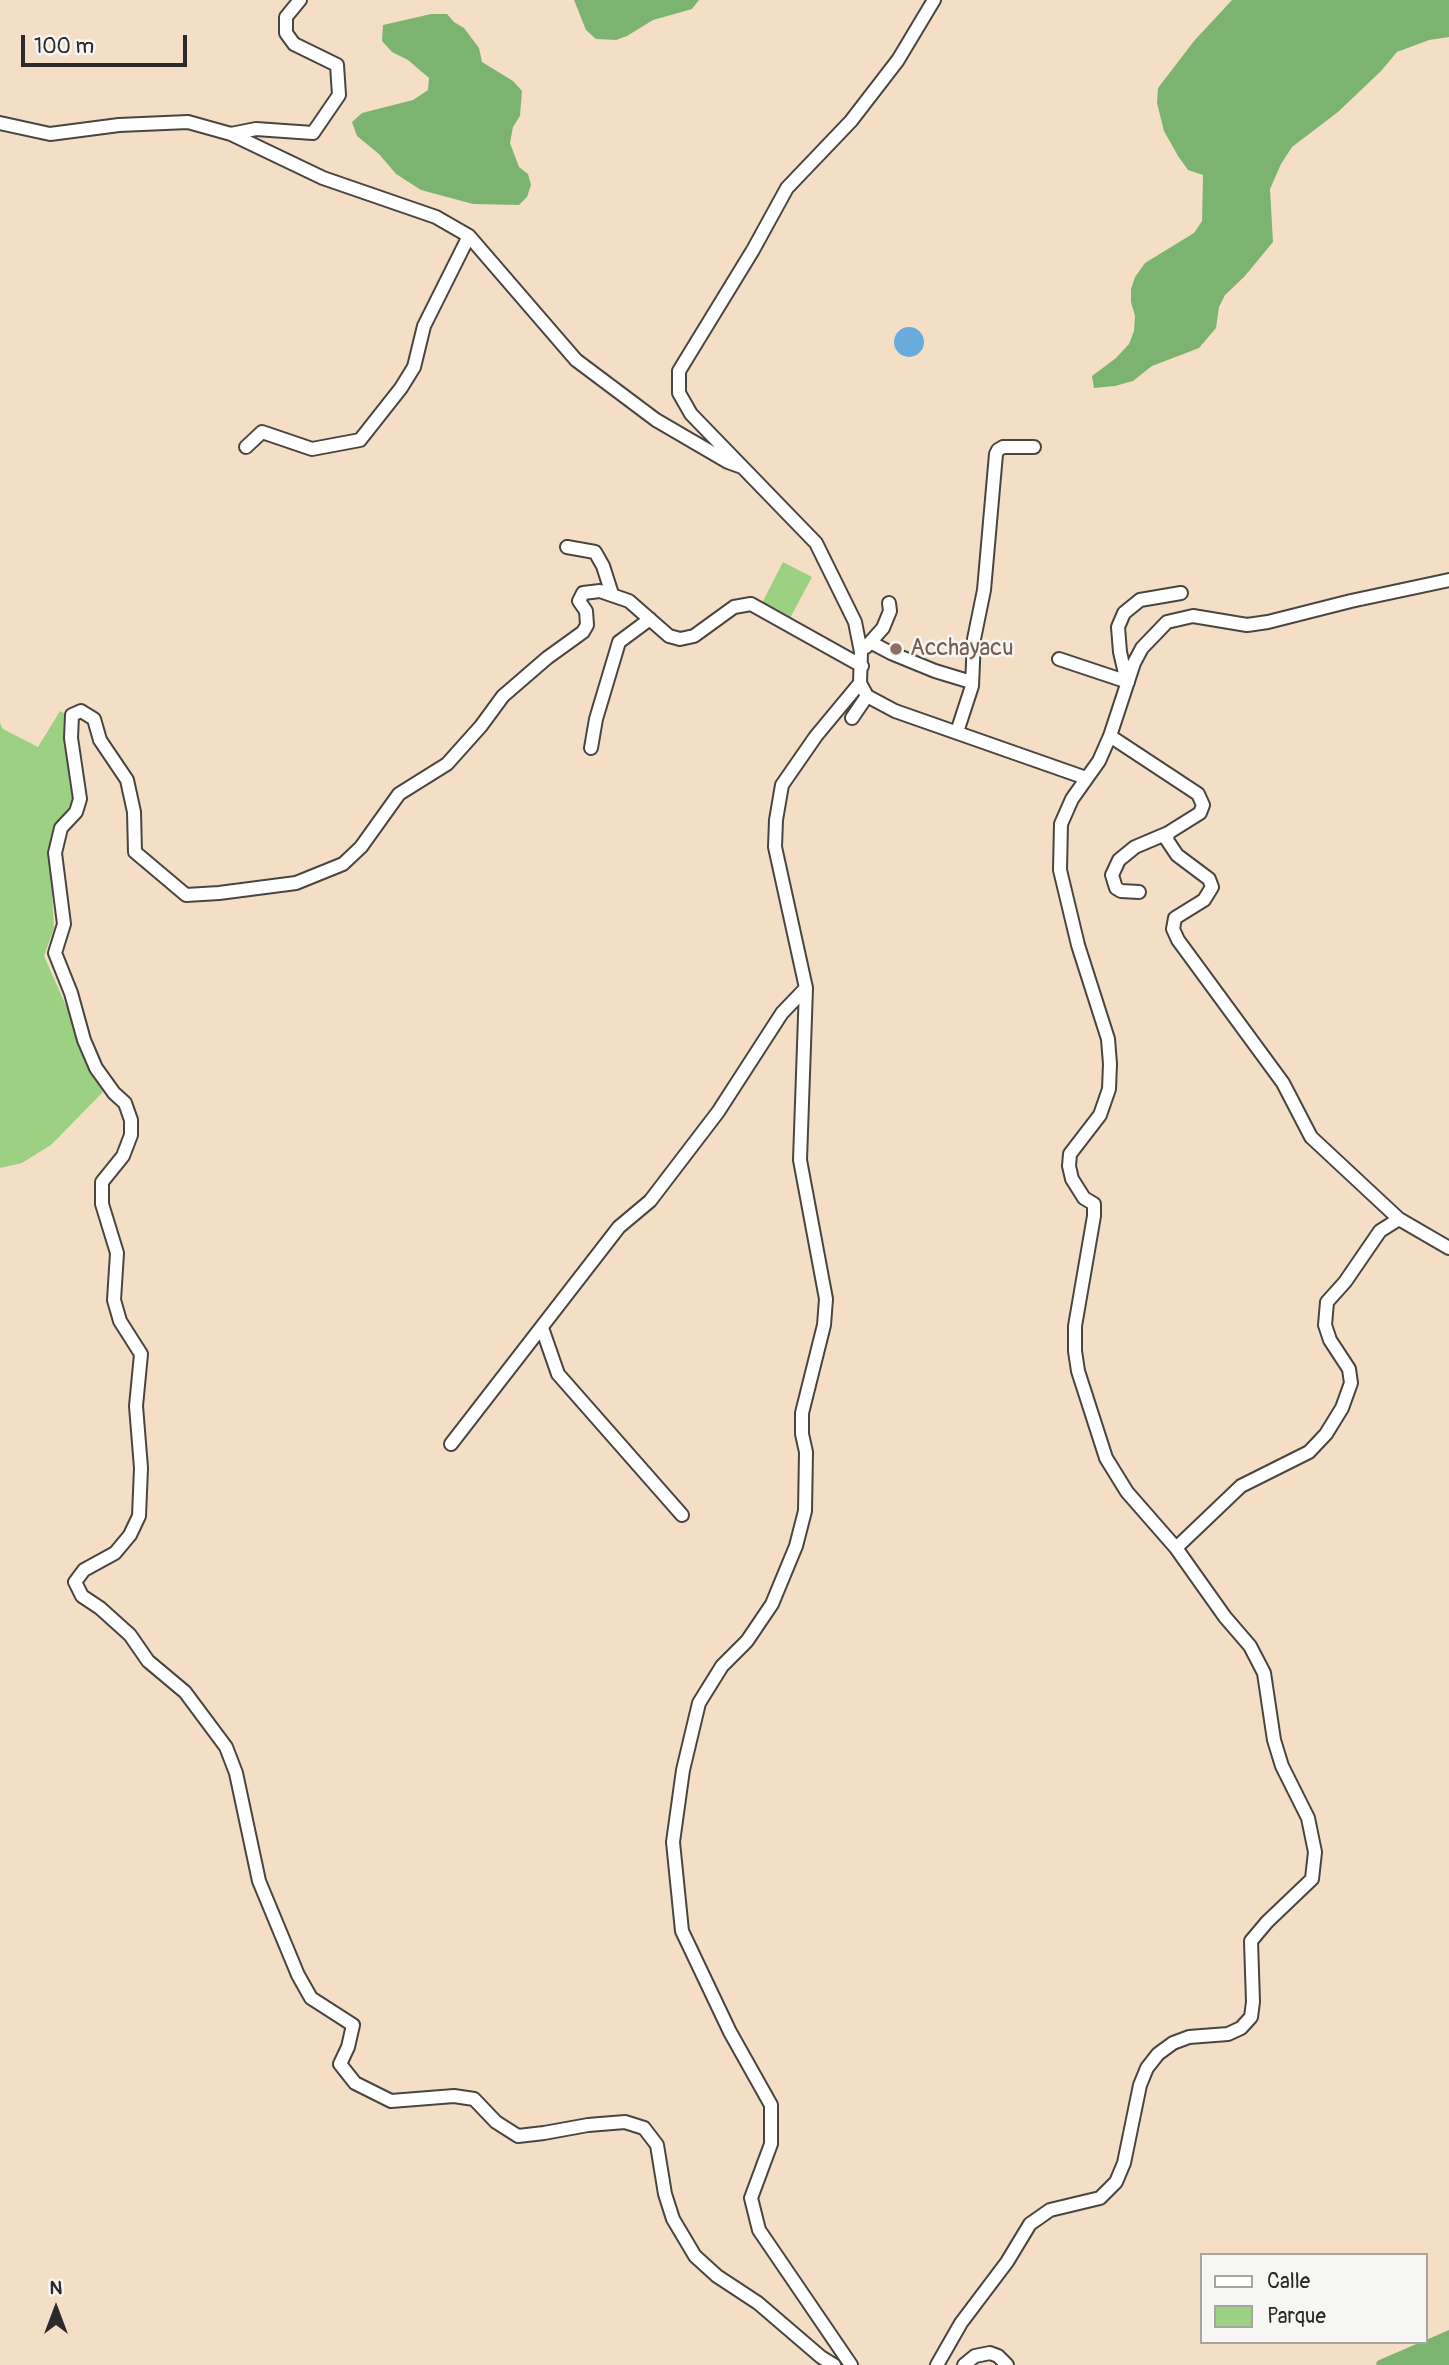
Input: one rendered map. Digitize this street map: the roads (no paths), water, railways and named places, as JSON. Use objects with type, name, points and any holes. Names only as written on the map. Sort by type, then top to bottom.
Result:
[{"type":"street","points":[[231,134],[256,129],[313,133],[340,94],[337,65],[294,44],[286,33],[286,17],[300,0]]},
{"type":"street","points":[[934,0],[898,60],[851,121],[787,188],[753,250],[679,371],[679,393],[691,414],[816,543],[855,622],[861,659],[860,683],[867,696],[895,711],[1086,779]]},
{"type":"street","points":[[0,123],[50,134],[119,125],[188,122],[231,134],[323,178],[436,217],[470,236],[576,360],[656,420],[728,462],[745,468]]},
{"type":"street","points":[[246,447],[262,432],[313,449],[360,440],[414,367],[424,326],[470,236]]},
{"type":"street","points":[[957,732],[972,686],[974,639],[984,590],[996,454],[1003,447],[1034,447]]},
{"type":"street","points":[[567,547],[595,552],[603,566],[612,594]]},
{"type":"street","points":[[937,2365],[961,2322],[1007,2262],[1030,2224],[1050,2210],[1100,2198],[1116,2182],[1124,2163],[1140,2085],[1147,2068],[1158,2054],[1173,2043],[1189,2037],[1228,2034],[1241,2028],[1251,2017],[1251,1941],[1312,1879],[1315,1852],[1308,1818],[1282,1766],[1274,1740],[1264,1673],[1250,1646],[1225,1617],[1176,1548],[1127,1492],[1105,1458],[1085,1399],[1075,1351],[1075,1326],[1094,1204],[1084,1198],[1072,1179],[1069,1166],[1070,1154],[1100,1115],[1109,1089],[1110,1064],[1108,1039],[1078,944],[1060,870],[1061,824],[1072,799],[1099,761],[1142,648],[1167,622],[1193,616],[1247,625],[1268,622],[1449,580]]},
{"type":"street","points":[[834,2365],[758,2303],[717,2276],[695,2256],[673,2220],[665,2194],[657,2145],[644,2128],[625,2122],[518,2136],[496,2122],[474,2099],[454,2096],[391,2101],[355,2083],[340,2064],[348,2047],[353,2025],[311,1997],[298,1976],[259,1881],[236,1773],[226,1747],[185,1692],[149,1661],[130,1635],[82,1596],[75,1582],[84,1570],[115,1553],[130,1535],[139,1516],[141,1468],[136,1406],[141,1354],[120,1321],[114,1300],[117,1253],[102,1204],[102,1182],[123,1156],[131,1135],[131,1120],[125,1103],[96,1068],[55,953],[64,924],[55,853],[61,828],[76,812],[80,799],[71,737],[72,715],[80,711],[94,719],[100,740],[127,780],[134,811],[135,852],[186,895],[219,893],[296,883],[343,864],[361,847],[398,794],[447,764],[503,696],[547,658],[583,632],[587,625],[586,611],[579,601],[583,593],[600,591],[629,601],[668,636],[680,639],[694,636],[734,607],[751,604],[861,659]]},
{"type":"street","points":[[1128,682],[1120,652],[1118,627],[1124,613],[1140,600],[1181,593]]},
{"type":"street","points":[[861,659],[883,628],[890,611],[889,603]]},
{"type":"street","points":[[591,748],[596,719],[619,642],[650,619]]},
{"type":"street","points":[[872,643],[935,671],[968,681]]},
{"type":"street","points":[[1059,659],[1128,682]]},
{"type":"street","points":[[851,2365],[760,2230],[751,2198],[771,2144],[771,2105],[730,2032],[682,1931],[673,1842],[683,1770],[699,1703],[722,1666],[747,1641],[772,1604],[796,1546],[805,1511],[806,1452],[802,1434],[802,1413],[824,1325],[826,1299],[800,1160],[806,988],[775,847],[776,820],[782,785],[822,727],[860,683]]},
{"type":"street","points":[[852,718],[867,696]]},
{"type":"street","points":[[1110,736],[1198,794],[1203,805],[1200,813],[1168,833],[1135,847],[1119,860],[1112,875],[1115,888],[1139,892]]},
{"type":"street","points":[[1168,833],[1167,840],[1177,855],[1209,879],[1212,887],[1204,901],[1175,918],[1173,929],[1178,940],[1283,1083],[1311,1137],[1399,1219],[1449,1248]]},
{"type":"street","points":[[451,1444],[619,1227],[650,1201],[718,1112],[782,1013],[806,988]]},
{"type":"street","points":[[1176,1548],[1241,1486],[1309,1452],[1326,1434],[1342,1408],[1351,1383],[1349,1369],[1330,1340],[1325,1325],[1327,1302],[1345,1282],[1380,1231],[1399,1219]]},
{"type":"street","points":[[542,1328],[558,1374],[681,1516]]},
{"type":"street","points":[[964,2365],[975,2356],[990,2353],[998,2356],[1007,2365]]},
{"type":"water","points":[[909,327],[915,328],[923,336],[923,348],[915,356],[909,357],[903,356],[895,348],[894,342],[895,336],[903,328]]},
{"type":"place","name":"Acchayacu","points":[[896,649]]}]
